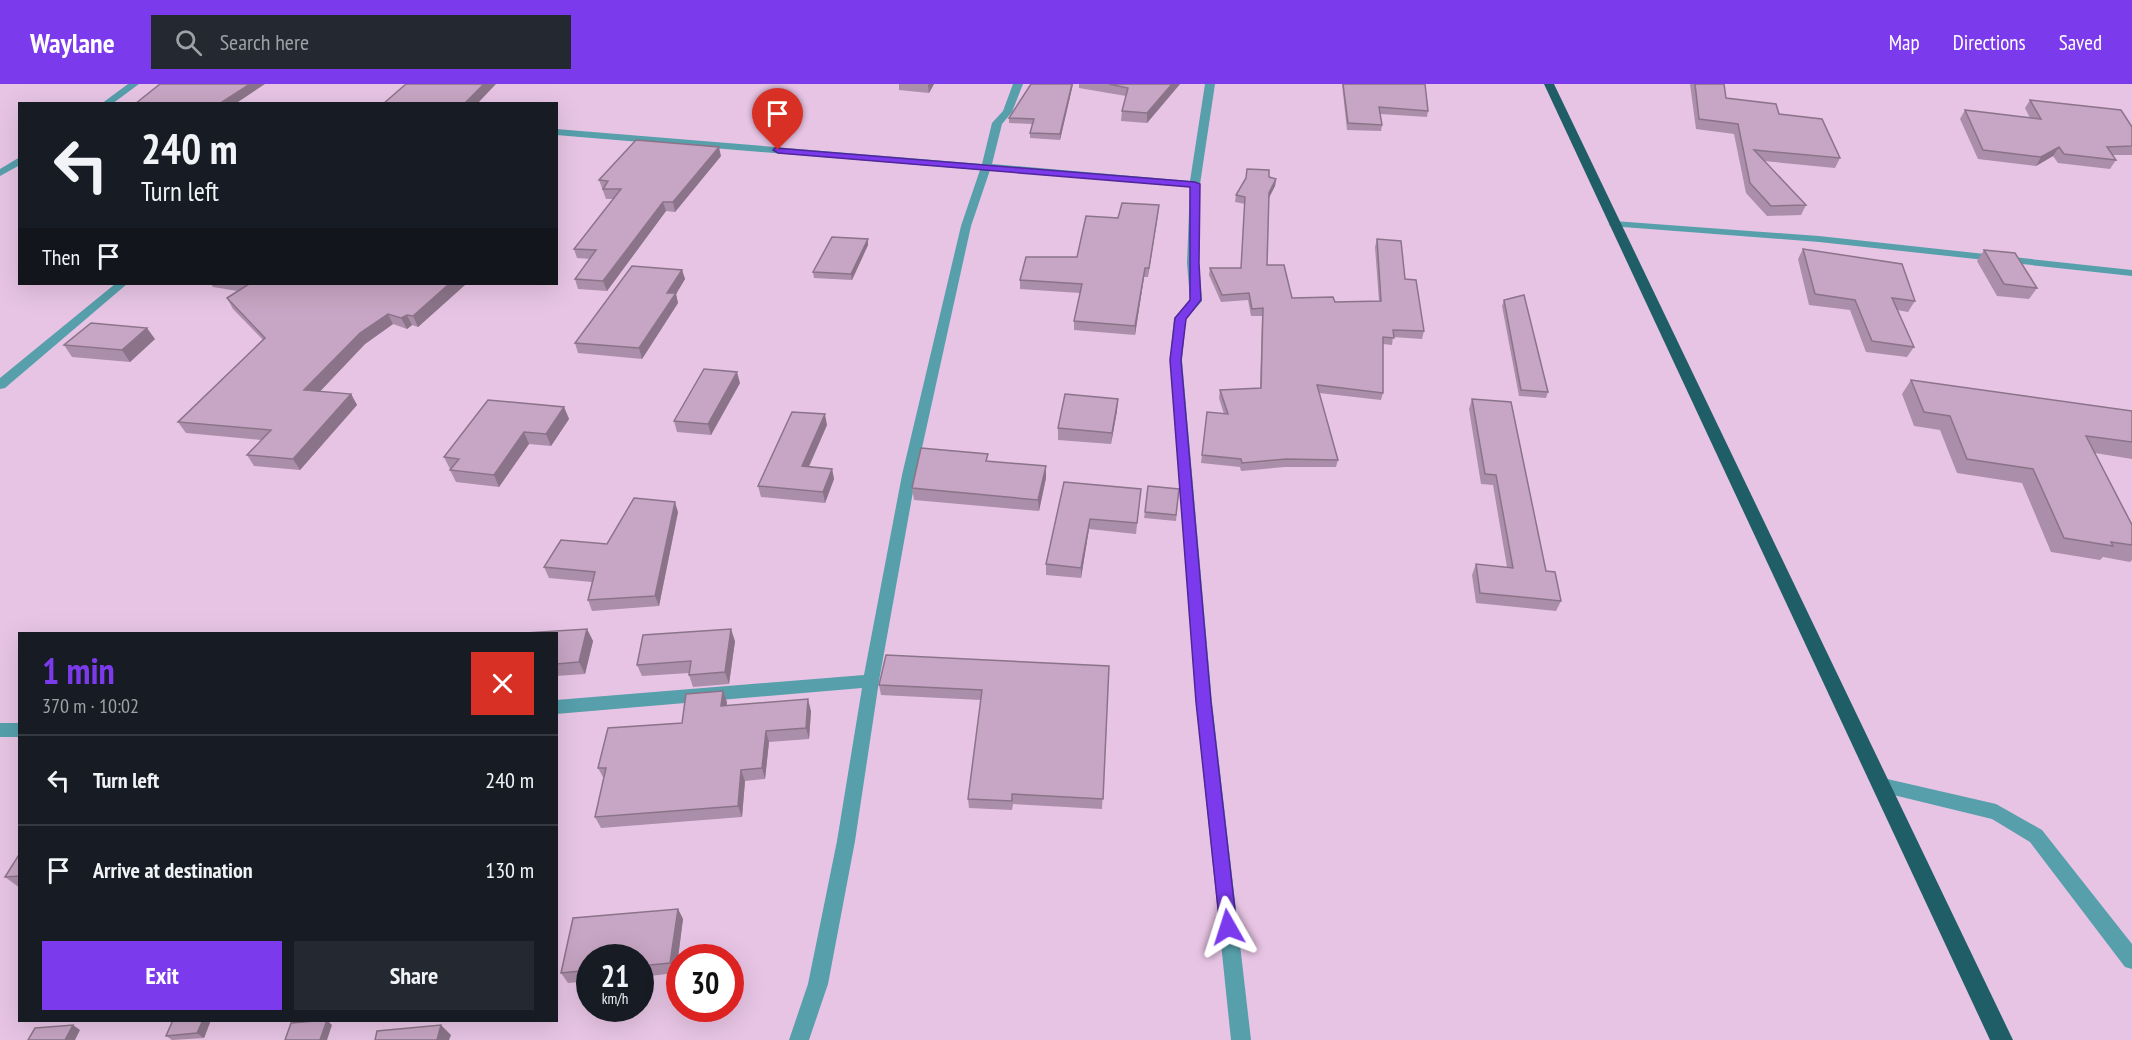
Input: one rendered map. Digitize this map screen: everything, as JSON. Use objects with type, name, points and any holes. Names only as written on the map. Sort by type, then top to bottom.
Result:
[{"type":"highway","points":[[1549,84],[2002,1040]]},
{"type":"street","points":[[107,102],[134,84]]},
{"type":"street","points":[[799,1040],[818,984],[846,841],[871,681],[909,475],[966,226],[986,168],[997,123],[1007,112],[1018,84]]},
{"type":"street","points":[[1210,84],[1195,184],[1196,300],[1180,318],[1176,360],[1203,702],[1241,1040]]},
{"type":"street","points":[[558,132],[1195,184]]},
{"type":"street","points":[[0,173],[18,161]]},
{"type":"street","points":[[1614,225],[1818,239],[2132,273]]},
{"type":"street","points":[[0,385],[21,364],[120,285]]},
{"type":"street","points":[[558,707],[871,681]]},
{"type":"street","points":[[0,730],[18,730]]},
{"type":"street","points":[[1883,786],[1996,812],[2036,836],[2091,904],[2132,960]]},
{"type":"building","points":[[160,84],[250,84],[222,102],[138,102]]},
{"type":"building","points":[[406,84],[484,84],[466,102],[385,102]]},
{"type":"building","points":[[1031,84],[1072,84],[1060,134],[1030,133],[1034,119],[1009,118]]},
{"type":"building","points":[[1109,84],[1172,84],[1147,113],[1122,111],[1128,88]]},
{"type":"building","points":[[1343,84],[1425,84],[1428,111],[1379,107],[1382,125],[1348,123]]},
{"type":"building","points":[[1695,84],[1724,84],[1726,98],[1776,104],[1779,114],[1822,119],[1840,158],[1754,150],[1806,205],[1771,206],[1750,183],[1738,124],[1699,119]]},
{"type":"building","points":[[2030,100],[2121,110],[2132,127],[2132,146],[2107,147],[2116,160],[2064,154],[2059,147],[2041,157],[1983,150],[1965,110],[2041,119]]},
{"type":"building","points":[[636,140],[719,147],[673,202],[663,202],[603,281],[575,279],[596,250],[574,249],[621,189],[603,189],[608,181],[599,180]]},
{"type":"building","points":[[1247,169],[1269,170],[1269,177],[1276,179],[1269,193],[1267,265],[1284,265],[1292,298],[1333,297],[1335,302],[1381,301],[1377,239],[1401,241],[1405,279],[1416,280],[1424,331],[1393,330],[1394,338],[1383,337],[1383,393],[1317,385],[1338,460],[1286,459],[1242,463],[1241,459],[1202,455],[1207,412],[1228,414],[1220,390],[1261,388],[1263,308],[1252,309],[1249,293],[1222,295],[1210,268],[1241,268],[1245,197],[1236,195],[1246,178]]},
{"type":"building","points":[[1122,203],[1159,205],[1149,268],[1145,268],[1135,326],[1074,321],[1082,284],[1020,280],[1026,257],[1077,257],[1086,216],[1118,218]]},
{"type":"building","points":[[832,237],[868,239],[851,274],[813,272]]},
{"type":"building","points":[[1803,249],[1902,264],[1915,301],[1892,298],[1914,347],[1872,341],[1855,300],[1815,294]]},
{"type":"building","points":[[1984,250],[2015,253],[2037,288],[2004,284]]},
{"type":"building","points":[[632,266],[682,270],[667,293],[676,293],[639,348],[575,343]]},
{"type":"building","points":[[247,285],[448,285],[413,316],[407,315],[401,318],[388,314],[360,333],[304,390],[351,394],[293,459],[247,455],[271,430],[178,422],[265,338],[227,298]]},
{"type":"building","points":[[1524,295],[1548,392],[1521,390],[1504,300]]},
{"type":"building","points":[[91,323],[147,328],[122,350],[64,345]]},
{"type":"building","points":[[704,369],[737,372],[708,424],[674,421]]},
{"type":"building","points":[[1911,380],[2132,411],[2132,442],[2086,436],[2132,525],[2132,545],[2111,542],[2113,546],[2064,538],[2033,469],[1967,459],[1950,416],[1924,412]]},
{"type":"building","points":[[1065,394],[1118,399],[1112,433],[1058,428]]},
{"type":"building","points":[[1472,399],[1511,402],[1546,571],[1555,572],[1561,601],[1480,593],[1476,564],[1513,568],[1496,475],[1485,474]]},
{"type":"building","points":[[488,400],[564,407],[546,434],[524,432],[494,475],[450,470],[459,459],[444,457]]},
{"type":"building","points":[[792,412],[825,414],[802,466],[832,469],[823,492],[758,486]]},
{"type":"building","points":[[921,448],[988,454],[986,461],[1046,466],[1038,500],[912,488]]},
{"type":"building","points":[[1064,482],[1141,489],[1137,523],[1090,519],[1081,568],[1046,564]]},
{"type":"building","points":[[1148,486],[1179,489],[1176,515],[1145,512]]},
{"type":"building","points":[[634,498],[675,502],[655,596],[588,600],[595,572],[544,567],[561,540],[607,544]]},
{"type":"building","points":[[587,629],[579,662],[558,664],[558,632],[540,632]]},
{"type":"building","points":[[731,629],[725,672],[689,675],[691,661],[637,665],[643,635]]},
{"type":"building","points":[[886,655],[1109,666],[1103,799],[1012,794],[1012,801],[968,799],[982,690],[879,685]]},
{"type":"building","points":[[723,691],[721,706],[808,699],[806,728],[766,731],[762,768],[741,770],[738,806],[595,817],[606,768],[598,768],[608,728],[682,723],[686,694]]},
{"type":"building","points":[[18,856],[18,876],[5,877]]},
{"type":"building","points":[[678,909],[673,944],[666,944],[666,963],[654,965],[654,944],[576,944],[576,971],[561,973],[573,918]]},
{"type":"building","points":[[172,1022],[202,1022],[197,1033],[166,1036]]},
{"type":"building","points":[[326,1022],[320,1040],[285,1040],[291,1023]]},
{"type":"building","points":[[73,1025],[65,1040],[28,1040],[35,1028]]},
{"type":"building","points":[[441,1025],[437,1040],[375,1040],[377,1031]]},
{"type":"route","points":[[778,150],[1195,184],[1196,300],[1180,318],[1176,360],[1203,702],[1228,927]]}]
